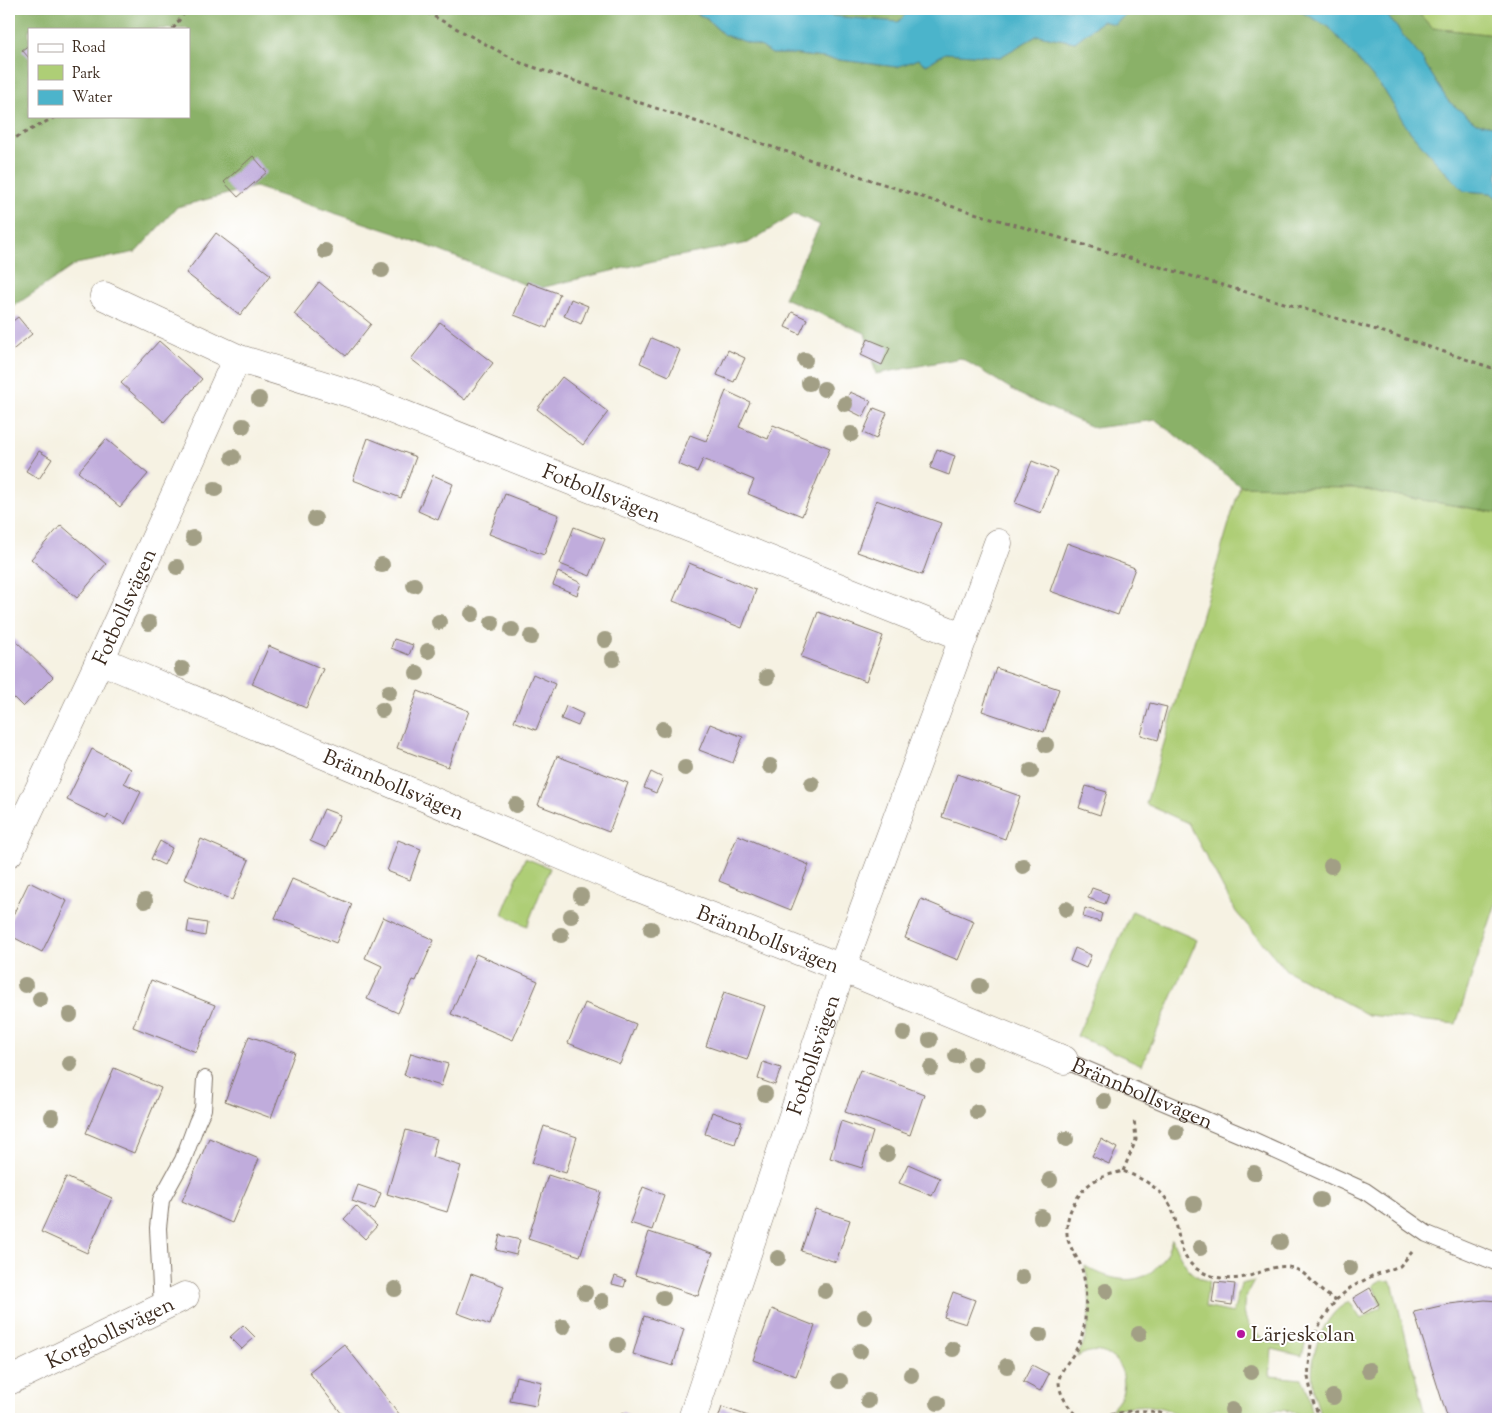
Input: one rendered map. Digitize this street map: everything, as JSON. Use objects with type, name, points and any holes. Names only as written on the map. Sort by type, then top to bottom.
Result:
[{"type":"street","name":"Fotbollsvägen","points":[[104,296],[236,358],[355,395],[964,637]]},
{"type":"street","name":"Fotbollsvägen","points":[[9,853],[100,660],[236,358]]},
{"type":"street","name":"Fotbollsvägen","points":[[692,1419],[842,968],[998,543]]},
{"type":"street","name":"Brännbollsvägen","points":[[100,660],[629,884],[842,968],[1064,1060]]},
{"type":"street","name":"Korgbollsvägen","points":[[9,1381],[173,1302]]},
{"type":"lane","name":"Brännbollsvägen","points":[[1064,1060],[1246,1137],[1365,1191],[1427,1234],[1498,1263]]},
{"type":"lane","points":[[173,1302],[158,1228],[161,1200],[183,1160],[203,1109],[205,1079]]},
{"type":"path","points":[[174,28],[188,9]]},
{"type":"path","points":[[420,9],[521,63],[940,203],[1394,335],[1498,370]]},
{"type":"path","points":[[9,141],[53,118]]},
{"type":"path","points":[[1123,1171],[1136,1140],[1132,1090]]},
{"type":"path","points":[[1177,1419],[1147,1410],[1118,1412],[1083,1418],[1069,1406],[1060,1391],[1059,1377],[1080,1341],[1085,1324],[1086,1306],[1081,1269],[1068,1240],[1067,1230],[1072,1206],[1081,1192],[1092,1182],[1110,1174],[1123,1171],[1141,1178],[1154,1187],[1164,1197],[1170,1207],[1182,1252],[1190,1263],[1200,1270],[1226,1279],[1249,1276],[1279,1266],[1292,1268],[1306,1275],[1321,1290],[1336,1300]]},
{"type":"path","points":[[1320,1419],[1313,1401],[1308,1377],[1311,1343],[1321,1322],[1336,1300],[1350,1288],[1372,1276],[1400,1266],[1427,1234]]},
{"type":"green space","points":[[9,9],[687,9],[705,18],[724,35],[762,47],[772,54],[791,54],[897,67],[918,59],[927,65],[945,53],[1000,57],[1038,35],[1075,42],[1102,21],[1114,24],[1134,9],[1296,9],[1329,27],[1384,90],[1408,129],[1464,191],[1491,193],[1498,199],[1498,513],[1354,488],[1240,486],[1156,420],[1094,428],[1021,395],[961,358],[876,374],[865,333],[784,298],[820,225],[795,214],[748,243],[653,261],[536,289],[395,233],[255,187],[177,207],[136,252],[76,264],[14,306],[9,316]]},
{"type":"green space","points":[[811,9],[911,9],[898,22],[832,16]]},
{"type":"green space","points":[[1382,9],[1415,9],[1432,28],[1498,34],[1498,127],[1476,123],[1448,101],[1422,59]]},
{"type":"green space","points":[[1415,9],[1498,9],[1498,34],[1432,28]]},
{"type":"green space","points":[[1240,486],[1354,488],[1498,513],[1498,897],[1456,1024],[1368,1015],[1286,970],[1236,912],[1188,823],[1146,804]]},
{"type":"green space","points":[[525,858],[550,868],[527,926],[502,914]]},
{"type":"green space","points":[[1132,911],[1197,940],[1142,1065],[1077,1036]]},
{"type":"green space","points":[[1172,1239],[1182,1259],[1191,1271],[1196,1276],[1209,1281],[1205,1307],[1233,1313],[1241,1284],[1254,1281],[1244,1303],[1245,1315],[1253,1331],[1276,1344],[1293,1343],[1307,1336],[1302,1356],[1272,1349],[1270,1376],[1302,1379],[1307,1388],[1315,1419],[1307,1419],[1291,1411],[1277,1410],[1266,1411],[1249,1419],[1183,1419],[1175,1413],[1158,1407],[1130,1406],[1111,1410],[1122,1394],[1124,1383],[1119,1365],[1113,1358],[1097,1352],[1077,1357],[1086,1335],[1089,1313],[1090,1301],[1085,1266],[1113,1278],[1125,1280],[1137,1278],[1148,1274],[1157,1266],[1166,1255]]},
{"type":"green space","points":[[1381,1280],[1390,1281],[1393,1286],[1426,1419],[1323,1419],[1314,1392],[1312,1378],[1315,1351],[1319,1337],[1334,1313],[1349,1301],[1361,1319],[1381,1307],[1373,1285]]},
{"type":"water","points":[[687,9],[811,9],[832,16],[898,22],[911,9],[1134,9],[1114,24],[1102,21],[1075,42],[1038,35],[1000,57],[945,53],[926,65],[918,59],[897,67],[791,54],[772,54],[762,47],[724,35],[706,18]]},
{"type":"water","points":[[1296,9],[1382,9],[1422,59],[1448,101],[1476,123],[1498,127],[1498,199],[1491,193],[1464,191],[1408,129],[1384,90],[1329,27]]},
{"type":"building","points":[[28,46],[28,57],[22,50]]},
{"type":"building","points":[[253,156],[267,172],[238,197],[224,182]]},
{"type":"building","points":[[216,233],[271,275],[240,315],[186,273]]},
{"type":"building","points":[[319,282],[371,324],[346,356],[294,314]]},
{"type":"building","points":[[527,282],[560,294],[547,328],[514,315]]},
{"type":"building","points":[[571,299],[588,306],[581,324],[564,316]]},
{"type":"building","points":[[792,312],[807,319],[800,334],[785,327]]},
{"type":"building","points":[[18,317],[32,334],[9,353],[9,324]]},
{"type":"building","points":[[440,322],[493,363],[465,400],[411,359]]},
{"type":"building","points":[[651,338],[680,350],[669,376],[640,363]]},
{"type":"building","points":[[868,339],[890,348],[882,365],[861,355]]},
{"type":"building","points":[[159,341],[202,379],[164,422],[121,383]]},
{"type":"building","points":[[728,350],[745,358],[734,382],[717,375]]},
{"type":"building","points":[[562,377],[608,412],[583,445],[537,409]]},
{"type":"building","points":[[726,391],[750,402],[739,427],[768,439],[773,425],[830,448],[802,516],[748,494],[754,480],[703,459],[697,472],[678,464],[690,435],[706,441]]},
{"type":"building","points":[[850,392],[871,401],[863,417],[843,407]]},
{"type":"building","points":[[874,408],[887,413],[876,439],[863,433]]},
{"type":"building","points":[[368,438],[416,457],[401,498],[353,480]]},
{"type":"building","points":[[106,439],[148,474],[120,507],[78,472]]},
{"type":"building","points":[[937,449],[955,456],[949,475],[930,468]]},
{"type":"building","points":[[39,451],[52,459],[39,479],[26,471]]},
{"type":"building","points":[[1032,461],[1057,471],[1041,513],[1015,503]]},
{"type":"building","points":[[433,475],[453,484],[438,520],[418,511]]},
{"type":"building","points":[[505,494],[559,515],[544,555],[489,534]]},
{"type":"building","points":[[876,500],[941,523],[922,575],[857,552]]},
{"type":"building","points":[[61,525],[106,564],[77,598],[31,559]]},
{"type":"building","points":[[574,527],[605,539],[590,576],[560,564]]},
{"type":"building","points":[[1067,543],[1135,568],[1118,615],[1050,591]]},
{"type":"building","points":[[689,563],[756,590],[742,628],[673,601]]},
{"type":"building","points":[[558,572],[581,583],[577,595],[553,585]]},
{"type":"building","points":[[818,612],[883,636],[866,681],[801,657]]},
{"type":"building","points":[[13,638],[53,677],[23,707],[9,693],[9,643]]},
{"type":"building","points":[[394,639],[413,645],[409,655],[391,648]]},
{"type":"building","points":[[269,646],[323,669],[306,708],[252,684]]},
{"type":"building","points":[[996,668],[1059,689],[1044,732],[982,711]]},
{"type":"building","points":[[533,674],[555,684],[536,730],[514,721]]},
{"type":"building","points":[[418,691],[469,711],[448,767],[397,748]]},
{"type":"building","points":[[1150,703],[1167,707],[1158,740],[1141,735]]},
{"type":"building","points":[[566,706],[583,714],[578,726],[561,719]]},
{"type":"building","points":[[710,724],[743,737],[733,763],[699,750]]},
{"type":"building","points":[[92,749],[131,769],[124,783],[141,792],[125,824],[108,815],[106,819],[67,800]]},
{"type":"building","points":[[557,756],[628,783],[609,832],[538,805]]},
{"type":"building","points":[[651,772],[663,778],[656,793],[644,788]]},
{"type":"building","points":[[957,774],[1020,796],[1005,839],[942,817]]},
{"type":"building","points":[[1086,786],[1107,792],[1100,815],[1079,808]]},
{"type":"building","points":[[324,809],[340,815],[326,848],[310,841]]},
{"type":"building","points":[[738,835],[809,865],[791,910],[719,881]]},
{"type":"building","points":[[201,839],[249,860],[232,900],[184,879]]},
{"type":"building","points":[[398,840],[421,849],[410,880],[387,871]]},
{"type":"building","points":[[160,841],[172,848],[164,865],[151,859]]},
{"type":"building","points":[[292,879],[352,904],[336,943],[275,918]]},
{"type":"building","points":[[29,882],[67,901],[42,952],[9,935],[9,923]]},
{"type":"building","points":[[1092,888],[1109,894],[1105,904],[1088,898]]},
{"type":"building","points":[[921,899],[974,921],[958,960],[905,938]]},
{"type":"building","points":[[1085,908],[1102,913],[1100,922],[1083,917]]},
{"type":"building","points":[[383,917],[434,940],[416,981],[413,980],[398,1013],[367,999],[382,966],[365,958]]},
{"type":"building","points":[[189,920],[207,923],[205,936],[187,932]]},
{"type":"building","points":[[1075,948],[1091,955],[1086,968],[1070,961]]},
{"type":"building","points":[[476,954],[538,981],[513,1040],[451,1014]]},
{"type":"building","points":[[151,980],[215,1005],[196,1052],[133,1027]]},
{"type":"building","points":[[724,992],[765,1006],[747,1060],[706,1046]]},
{"type":"building","points":[[585,1003],[636,1024],[620,1064],[568,1043]]},
{"type":"building","points":[[249,1036],[295,1052],[271,1118],[225,1101]]},
{"type":"building","points":[[411,1053],[448,1064],[441,1086],[404,1075]]},
{"type":"building","points":[[763,1062],[781,1068],[775,1085],[758,1079]]},
{"type":"building","points":[[114,1068],[161,1088],[134,1153],[86,1133]]},
{"type":"building","points":[[860,1070],[924,1094],[910,1135],[845,1112]]},
{"type":"building","points":[[712,1112],[742,1122],[735,1144],[705,1134]]},
{"type":"building","points":[[841,1121],[873,1132],[862,1168],[830,1158]]},
{"type":"building","points":[[544,1126],[577,1137],[566,1173],[532,1163]]},
{"type":"building","points":[[406,1130],[437,1139],[432,1157],[461,1166],[447,1212],[387,1194]]},
{"type":"building","points":[[209,1138],[259,1159],[232,1223],[182,1201]]},
{"type":"building","points":[[1101,1139],[1117,1148],[1109,1164],[1092,1156]]},
{"type":"building","points":[[908,1164],[940,1178],[932,1196],[899,1183]]},
{"type":"building","points":[[548,1175],[601,1192],[580,1256],[528,1239]]},
{"type":"building","points":[[66,1177],[112,1198],[87,1253],[41,1232]]},
{"type":"building","points":[[358,1185],[381,1193],[375,1209],[352,1201]]},
{"type":"building","points":[[643,1187],[664,1195],[652,1230],[630,1223]]},
{"type":"building","points":[[356,1206],[377,1226],[365,1239],[344,1219]]},
{"type":"building","points":[[815,1209],[850,1220],[836,1262],[801,1251]]},
{"type":"building","points":[[649,1232],[713,1253],[698,1296],[635,1275]]},
{"type":"building","points":[[500,1235],[520,1240],[516,1255],[496,1250]]},
{"type":"building","points":[[471,1274],[504,1286],[490,1325],[457,1313]]},
{"type":"building","points":[[615,1276],[626,1280],[624,1287],[612,1284]]},
{"type":"building","points":[[1215,1282],[1235,1284],[1232,1305],[1212,1302]]},
{"type":"building","points":[[1370,1288],[1379,1304],[1363,1314],[1353,1298]]},
{"type":"building","points":[[953,1292],[975,1300],[966,1324],[944,1317]]},
{"type":"building","points":[[1485,1300],[1498,1301],[1498,1419],[1448,1419],[1414,1312],[1449,1304]]},
{"type":"building","points":[[772,1309],[815,1326],[796,1376],[753,1360]]},
{"type":"building","points":[[644,1316],[684,1329],[673,1366],[633,1354]]},
{"type":"building","points":[[243,1325],[255,1337],[242,1349],[230,1337]]},
{"type":"building","points":[[344,1344],[400,1415],[395,1419],[346,1419],[309,1372]]},
{"type":"building","points":[[1032,1365],[1049,1374],[1040,1391],[1023,1382]]},
{"type":"building","points":[[516,1376],[542,1382],[536,1406],[510,1401]]},
{"type":"building","points":[[722,1407],[754,1418],[754,1419],[718,1419]]},
{"type":"building","points":[[622,1412],[639,1419],[619,1419]]},
{"type":"place","name":"Lärjeskolan","points":[[1241,1334]]}]
